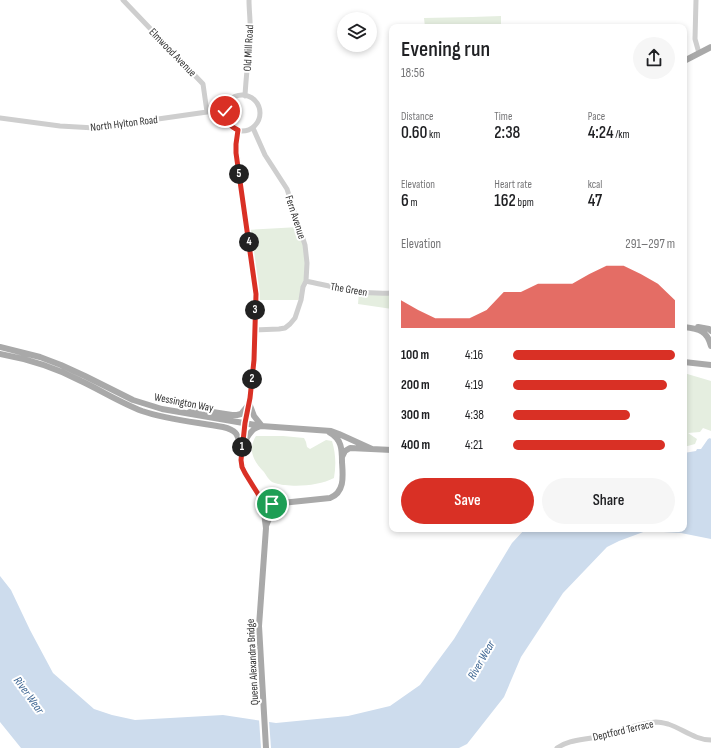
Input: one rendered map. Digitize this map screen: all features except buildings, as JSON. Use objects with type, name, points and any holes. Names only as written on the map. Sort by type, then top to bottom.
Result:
[{"type":"main road","points":[[687,59],[711,46]]},
{"type":"main road","points":[[687,328],[709,331],[708,337],[711,346]]},
{"type":"main road","name":"Wessington Way","points":[[0,347],[55,363],[73,370],[133,400],[162,409],[262,426],[326,431],[339,434],[372,449]]},
{"type":"main road","name":"Wessington Way","points":[[0,354],[38,363],[66,374],[146,412],[166,417],[223,426],[236,432],[242,450]]},
{"type":"main road","points":[[687,362],[711,365]]},
{"type":"main road","points":[[181,413],[206,411],[237,415],[242,414],[249,404]]},
{"type":"main road","points":[[249,404],[254,416],[262,426],[250,432],[242,450],[241,460],[242,467],[260,497],[263,505],[266,528]]},
{"type":"main road","points":[[260,497],[265,502],[272,504],[330,498],[338,493],[344,476],[342,450],[333,434],[326,431]]},
{"type":"main road","points":[[342,457],[345,451],[350,448],[389,450]]},
{"type":"main road","points":[[266,528],[272,513],[280,506],[292,502]]},
{"type":"main road","name":"Queen Alexandra Bridge","points":[[266,528],[259,626],[266,748]]},
{"type":"street","name":"Elmwood Avenue","points":[[123,0],[203,84],[207,112]]},
{"type":"street","name":"Old Mill Road","points":[[245,96],[250,33],[249,0]]},
{"type":"street","points":[[696,0],[695,39],[699,53]]},
{"type":"street","points":[[239,96],[245,96],[250,97],[259,106],[260,118],[253,128],[243,131],[233,128],[226,121],[225,111],[230,101],[239,96]]},
{"type":"street","name":"North Hylton Road","points":[[0,118],[60,126],[95,128],[207,112],[225,111]]},
{"type":"street","name":"Fern Avenue","points":[[253,128],[265,156],[287,189],[305,245],[307,263],[306,281],[295,318],[285,328],[254,330]]},
{"type":"street","points":[[238,130],[236,153],[256,294],[254,360],[242,450]]},
{"type":"street","name":"The Green","points":[[306,281],[359,292],[389,293]]},
{"type":"street","name":"Deptford Terrace","points":[[558,748],[569,742],[657,722],[668,724],[692,736],[711,740]]},
{"type":"shaded area","points":[[501,16],[501,24],[425,24],[424,18]]},
{"type":"shaded area","points":[[299,227],[305,245],[306,281],[301,300],[256,300],[247,230]]},
{"type":"shaded area","points":[[359,292],[389,293],[389,309],[358,304]]},
{"type":"shaded area","points":[[687,374],[711,381],[711,431],[703,428],[700,432],[688,433],[697,439],[695,444],[687,446]]},
{"type":"shaded area","points":[[256,436],[304,438],[307,447],[310,449],[326,440],[332,441],[335,460],[334,478],[316,484],[303,486],[283,485],[272,482],[257,464],[253,456],[252,446]]},
{"type":"water","points":[[708,439],[711,439],[711,539],[681,533],[664,532],[687,532],[687,452],[701,449]]},
{"type":"water","name":"River Wear","points":[[522,532],[643,532],[607,547],[563,593],[521,657],[504,697],[467,744],[459,748],[21,748],[0,722],[0,576],[11,590],[53,673],[94,709],[135,720],[223,715],[276,723],[348,716],[390,706],[420,685],[454,639],[512,543]]},
{"type":"pier","points":[[259,719],[269,721],[271,748],[261,748]]},
{"type":"route","points":[[225,111],[226,121],[233,128],[238,130],[236,153],[256,294],[254,360],[241,460],[245,473],[260,497],[265,502],[272,504]]}]
